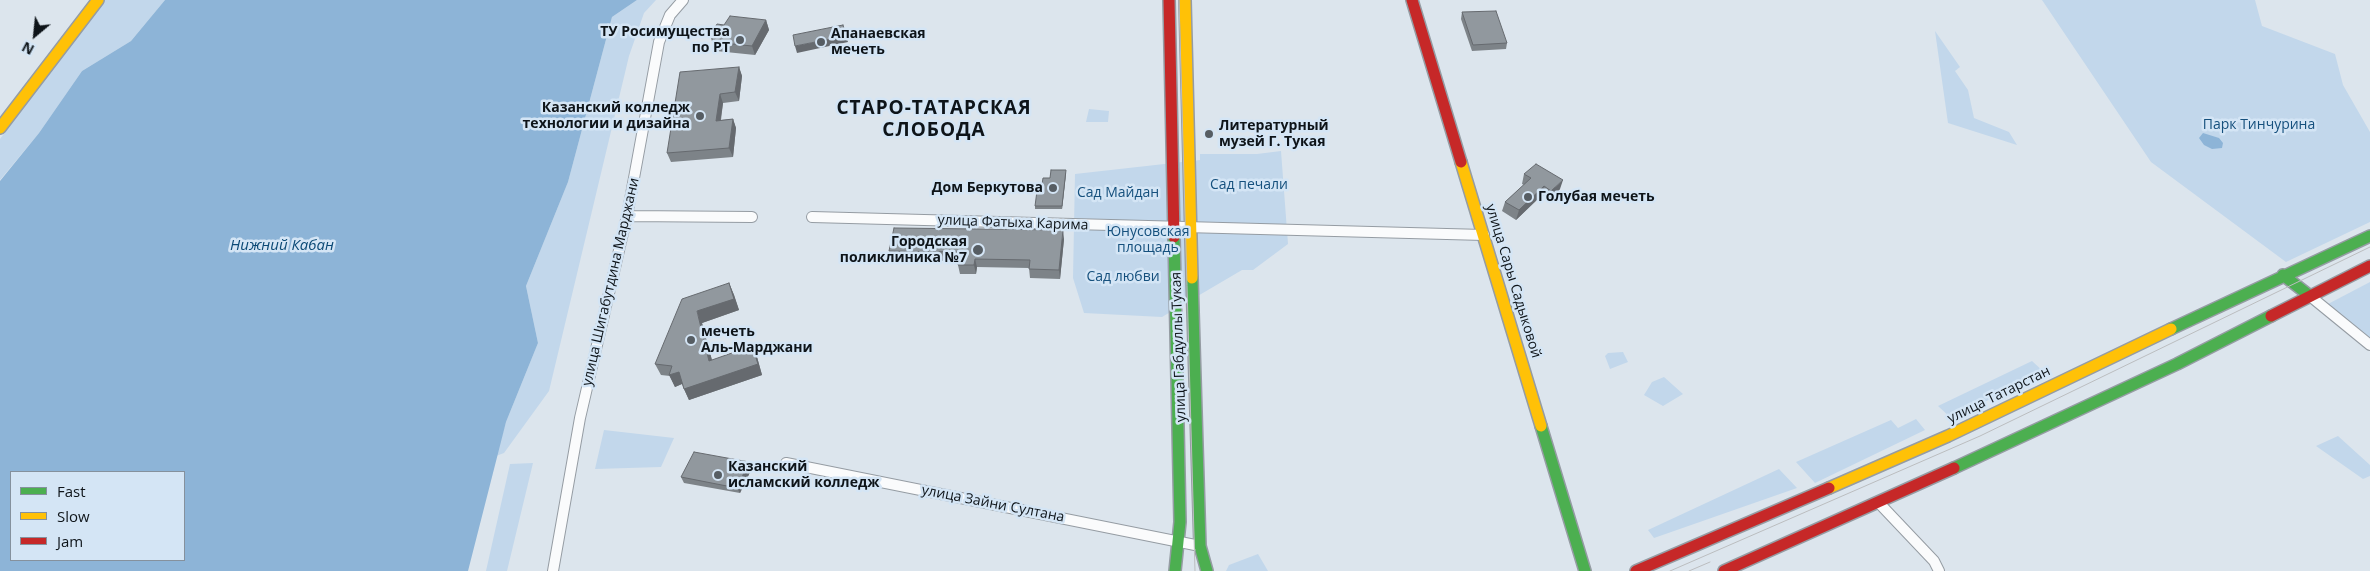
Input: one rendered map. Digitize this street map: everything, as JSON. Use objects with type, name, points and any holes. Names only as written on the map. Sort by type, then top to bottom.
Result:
[{"type":"main road","points":[[0,113],[90,0]]},
{"type":"main road","points":[[0,128],[98,0]]},
{"type":"main road","name":"улица Габдуллы Тукая","points":[[1169,0],[1179,541],[1175,571]]},
{"type":"main road","name":"улица Габдуллы Тукая","points":[[1185,0],[1200,546],[1206,564],[1206,571]]},
{"type":"main road","name":"улица Сары Садыковой","points":[[1412,0],[1585,571]]},
{"type":"main road","name":"улица Татарстан","points":[[1636,571],[1948,436],[2283,275],[2370,236]]},
{"type":"main road","points":[[1724,571],[1879,502],[2177,364],[2370,266]]},
{"type":"main road","points":[[2283,275],[2310,296]]},
{"type":"street","name":"улица Шигабутдина Марджани","points":[[553,571],[580,418],[627,216],[659,42],[670,14],[683,0]]},
{"type":"street","points":[[627,216],[752,217]]},
{"type":"street","name":"улица Фатыха Карима","points":[[812,217],[1484,234]]},
{"type":"street","points":[[2310,296],[2370,345]]},
{"type":"street","name":"улица Зайни Султана","points":[[786,463],[1200,546]]},
{"type":"street","points":[[1879,502],[1934,561],[1939,571]]},
{"type":"green space","points":[[103,0],[165,0],[131,41],[82,71],[39,133],[0,180],[0,139]]},
{"type":"green space","points":[[637,0],[656,0],[644,13],[629,56],[549,391],[504,453],[496,456],[506,422],[538,343],[526,286],[568,182],[612,17]]},
{"type":"green space","name":"Парк Тинчурина","points":[[2042,0],[2255,0],[2262,26],[2335,54],[2343,85],[2370,132],[2370,222],[2286,262],[2151,162]]},
{"type":"green space","points":[[1935,31],[1960,67],[1955,71],[1968,90],[1974,118],[2009,132],[2017,145],[1948,123]]},
{"type":"green space","points":[[1089,109],[1109,111],[1108,122],[1086,122]]},
{"type":"green space","name":"Юнусовская площадь","points":[[1281,151],[1288,244],[1253,270],[1242,270],[1162,317],[1084,313],[1073,278],[1075,174],[1200,160],[1200,154],[1257,154]]},
{"type":"green space","points":[[2370,282],[2370,338],[2328,304]]},
{"type":"green space","points":[[1623,352],[1628,362],[1610,369],[1605,356],[1608,353]]},
{"type":"green space","points":[[2032,361],[2045,373],[1951,418],[1938,406]]},
{"type":"green space","points":[[1664,377],[1683,394],[1663,406],[1644,395],[1652,382]]},
{"type":"green space","points":[[1916,419],[1925,430],[1815,483],[1796,462],[1891,420],[1898,428]]},
{"type":"green space","points":[[604,430],[674,438],[661,467],[595,469]]},
{"type":"green space","points":[[2338,436],[2370,465],[2370,476],[2363,479],[2316,446]]},
{"type":"green space","points":[[533,463],[507,571],[486,571],[510,464]]},
{"type":"green space","points":[[1779,469],[1797,488],[1654,538],[1648,530]]},
{"type":"green space","points":[[1258,554],[1268,571],[1226,571],[1229,565]]},
{"type":"water","name":"Нижний Кабан","points":[[165,0],[637,0],[612,17],[568,182],[526,286],[538,343],[506,422],[468,571],[0,571],[0,181],[39,133],[82,71],[131,41]]},
{"type":"water","points":[[2203,133],[2219,138],[2223,143],[2222,148],[2212,149],[2204,145],[2199,138]]},
{"type":"building","points":[[1496,11],[1507,43],[1473,45],[1462,12]]},
{"type":"building","points":[[730,16],[766,20],[752,46],[713,42],[716,37],[710,36],[717,24],[724,25]]},
{"type":"building","points":[[843,25],[846,36],[795,46],[793,35]]},
{"type":"building","name":"Казанский колледж технологии и дизайна","points":[[739,67],[735,92],[720,94],[716,121],[733,119],[729,148],[667,153],[680,72]]},
{"type":"building","points":[[1536,164],[1563,180],[1551,191],[1544,186],[1519,210],[1505,202],[1531,178],[1524,174]]},
{"type":"building","name":"Дом Беркутова","points":[[1051,170],[1066,170],[1062,206],[1035,206],[1037,191],[1041,191],[1043,178],[1050,178]]},
{"type":"building","name":"Городская поликлиника №7","points":[[894,228],[1063,230],[1059,270],[1029,269],[1030,260],[975,259],[974,265],[958,265],[960,252],[889,251]]},
{"type":"building","points":[[729,283],[734,299],[697,311],[709,361],[752,346],[758,364],[684,389],[679,372],[669,375],[672,366],[655,364],[682,299]]},
{"type":"building","name":"Казанский исламский колледж","points":[[694,452],[749,462],[737,488],[681,477]]},
{"type":"tram line","points":[[1179,0],[1195,571]]},
{"type":"tram line","points":[[1670,571],[1980,436],[2370,247]]},
{"type":"tram line","points":[[1689,571],[1710,562]]},
{"type":"traffic: fast","points":[[2171,329],[2370,236]]},
{"type":"traffic: fast","points":[[1174,237],[1180,522],[1175,571]]},
{"type":"traffic: fast","points":[[2283,275],[2310,296]]},
{"type":"traffic: fast","points":[[1192,278],[1200,546],[1207,571]]},
{"type":"traffic: fast","points":[[1954,468],[2177,364],[2271,316]]},
{"type":"traffic: fast","points":[[1541,426],[1585,571]]},
{"type":"traffic: slow","points":[[0,128],[98,0]]},
{"type":"traffic: slow","points":[[1185,0],[1192,278]]},
{"type":"traffic: slow","points":[[1461,162],[1541,426]]},
{"type":"traffic: slow","points":[[1829,488],[1948,436],[2171,329]]},
{"type":"traffic: jam","points":[[1169,0],[1174,237]]},
{"type":"traffic: jam","points":[[1412,0],[1461,162]]},
{"type":"traffic: jam","points":[[2271,316],[2370,266]]},
{"type":"traffic: jam","points":[[1724,571],[1954,468]]},
{"type":"traffic: jam","points":[[1636,571],[1829,488]]},
{"type":"place","name":"ТУ Росимущества по РТ","points":[[740,40]]},
{"type":"place","name":"Апанаевская мечеть","points":[[821,42]]},
{"type":"place","name":"Казанский колледж технологии и дизайна","points":[[700,116]]},
{"type":"place","name":"Литературный музей Г. Тукая","points":[[1209,134]]},
{"type":"place","name":"Дом Беркутова","points":[[1053,188]]},
{"type":"place","name":"Голубая мечеть","points":[[1528,197]]},
{"type":"place","name":"Городская поликлиника №7","points":[[978,250]]},
{"type":"place","name":"мечеть Аль-Марджани","points":[[691,340]]},
{"type":"place","name":"Казанский исламский колледж","points":[[718,475]]},
{"type":"district","name":"СТАРО-ТАТАРСКАЯ СЛОБОДА","points":[[934,120]]},
{"type":"park label","name":"Сад печали","points":[[1249,185]]},
{"type":"park label","name":"Сад Майдан","points":[[1118,193]]},
{"type":"park label","name":"Сад любви","points":[[1123,277]]}]
